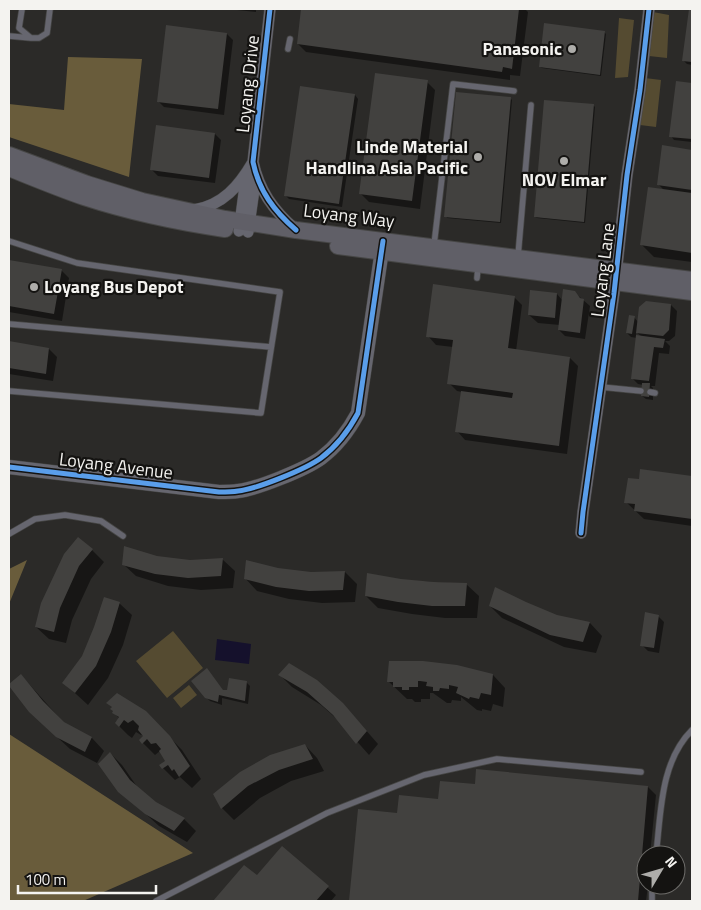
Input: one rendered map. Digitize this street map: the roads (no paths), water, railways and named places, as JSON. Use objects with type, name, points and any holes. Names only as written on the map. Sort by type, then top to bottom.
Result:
[{"type":"main road","name":"Loyang Way","points":[[9,154],[87,184],[142,201],[188,211],[244,227],[382,247],[433,247],[518,258],[692,292]]},
{"type":"main road","name":"Loyang Way","points":[[9,168],[84,197],[171,221],[296,230],[382,247],[404,255],[478,271],[692,280]]},
{"type":"street","name":"Loyang Drive","points":[[244,227],[270,9]]},
{"type":"street","name":"Loyang Lane","points":[[581,533],[582,512],[616,276],[649,9]]},
{"type":"street","name":"Loyang Drive","points":[[188,211],[207,208],[217,203],[251,175]]},
{"type":"street","points":[[251,175],[270,204],[296,230]]},
{"type":"street","points":[[378,276],[382,247]]},
{"type":"street","points":[[378,276],[390,262],[404,255]]},
{"type":"street","name":"Loyang Avenue","points":[[9,467],[219,492],[298,465],[318,454],[332,442],[346,424],[352,408],[361,396],[378,276]]},
{"type":"lane","points":[[22,9],[19,28],[31,38]]},
{"type":"lane","points":[[9,36],[39,38],[47,32],[50,9]]},
{"type":"lane","points":[[288,49],[290,39]]},
{"type":"lane","points":[[433,247],[454,84],[514,91]]},
{"type":"lane","points":[[518,258],[531,105]]},
{"type":"lane","points":[[9,242],[77,263],[280,292],[261,413],[9,391]]},
{"type":"lane","points":[[9,324],[271,347]]},
{"type":"lane","points":[[601,387],[641,391]]},
{"type":"lane","points":[[9,534],[35,519],[65,515],[101,521],[123,536]]},
{"type":"lane","points":[[657,845],[666,780],[672,758],[685,737],[692,730]]},
{"type":"lane","points":[[156,901],[326,813],[424,775],[496,759],[641,772]]},
{"type":"place","name":"Panasonic","points":[[572,49]]},
{"type":"place","name":"Linde Material Handlina Asia Pacific","points":[[478,157]]},
{"type":"place","name":"NOV Elmar","points":[[564,161]]},
{"type":"place","name":"Loyang Bus Depot","points":[[34,287]]}]
